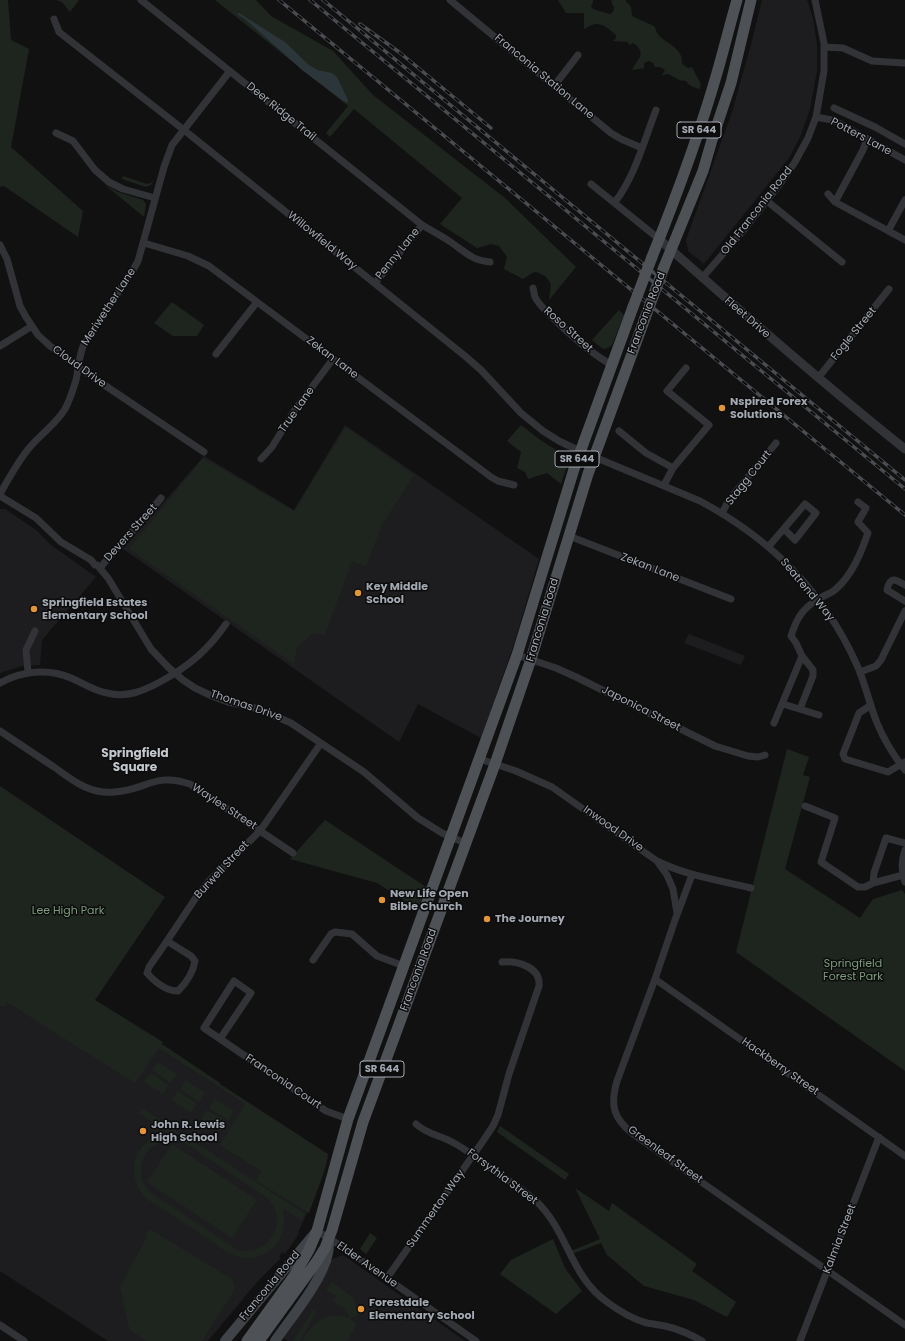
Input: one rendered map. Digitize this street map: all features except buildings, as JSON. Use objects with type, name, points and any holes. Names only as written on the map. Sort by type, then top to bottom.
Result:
[{"type":"main road","name":"Franconia Road","points":[[247,1341],[294,1276],[309,1250],[317,1231],[348,1119],[517,655],[580,450],[704,116],[737,0]]},
{"type":"main road","name":"Franconia Road","points":[[259,1341],[313,1266],[329,1238],[363,1122],[495,764],[531,659],[594,456],[664,267],[704,171],[712,140],[731,83],[752,0]]},
{"type":"main road","points":[[415,934],[429,942]]},
{"type":"main road","name":"Franconia Road","points":[[225,1341],[296,1254],[317,1231]]},
{"type":"main road","name":"Franconia Road","points":[[275,1341],[306,1297],[320,1274],[329,1252],[329,1238]]},
{"type":"street","name":"Deer Ridge Trail","points":[[141,0],[422,225],[453,243],[473,258],[490,262]]},
{"type":"street","name":"Franconia Station Lane","points":[[450,0],[616,137],[642,148]]},
{"type":"street","name":"Old Franconia Road","points":[[702,278],[782,181],[803,149],[816,117],[824,71],[824,47],[815,0]]},
{"type":"street","name":"Willowfield Way","points":[[54,19],[59,32],[184,130],[465,356],[530,422],[559,441],[594,456]]},
{"type":"street","points":[[824,47],[843,48],[872,61],[905,63]]},
{"type":"street","points":[[554,86],[578,55]]},
{"type":"street","name":"Meriwether Lane","points":[[0,495],[28,449],[55,422],[64,410],[72,393],[76,379],[79,355],[86,340],[138,261],[155,198],[172,145],[230,71]]},
{"type":"street","points":[[834,108],[858,122],[905,144]]},
{"type":"street","points":[[616,202],[627,186],[656,110]]},
{"type":"street","name":"Potters Lane","points":[[816,117],[837,122],[905,160]]},
{"type":"street","points":[[56,133],[73,141],[95,170],[109,182],[123,189],[155,198]]},
{"type":"street","points":[[835,202],[867,140]]},
{"type":"street","name":"Fleet Drive","points":[[591,184],[616,202],[818,378],[903,445]]},
{"type":"street","points":[[828,194],[835,202],[905,240]]},
{"type":"street","points":[[767,200],[842,262]]},
{"type":"street","points":[[888,231],[905,200]]},
{"type":"street","name":"Penny Lane","points":[[375,283],[422,225]]},
{"type":"street","name":"Zekan Lane","points":[[144,243],[200,261],[491,477],[514,485]]},
{"type":"street","name":"Cloud Drive","points":[[0,245],[7,260],[20,306],[32,326],[50,346],[204,452]]},
{"type":"street","name":"Roso Street","points":[[533,288],[540,305],[549,314],[581,344],[611,365]]},
{"type":"street","name":"Fogle Street","points":[[818,378],[889,289]]},
{"type":"street","points":[[216,354],[257,302]]},
{"type":"street","points":[[0,346],[32,326]]},
{"type":"street","name":"True Lane","points":[[261,459],[272,447],[294,412],[333,359]]},
{"type":"street","points":[[664,485],[673,468],[709,425],[667,391],[686,368]]},
{"type":"street","points":[[619,431],[646,453],[673,468]]},
{"type":"street","name":"Stagg Court","points":[[722,513],[729,500],[776,443]]},
{"type":"street","name":"Seatrend Way","points":[[594,456],[700,501],[722,513],[757,536],[793,570],[818,599],[842,635],[860,672],[877,723],[885,740],[903,766]]},
{"type":"street","name":"Thomas Drive","points":[[0,495],[36,518],[61,542],[100,568],[108,578],[151,649],[176,674],[195,688],[212,696],[228,702],[259,709],[281,717],[321,742],[364,772],[411,813],[433,828],[465,843]]},
{"type":"street","name":"Devers Street","points":[[100,568],[119,545],[134,531],[161,498]]},
{"type":"street","points":[[800,709],[813,676],[813,670],[802,656],[791,636],[800,614],[818,599],[835,590],[852,569],[862,549],[868,533],[858,522],[866,508],[858,502]]},
{"type":"street","points":[[769,546],[805,504],[816,513],[795,540],[784,529]]},
{"type":"street","name":"Zekan Lane","points":[[569,536],[731,599]]},
{"type":"street","points":[[905,585],[893,580],[891,581],[887,590],[905,601]]},
{"type":"street","points":[[860,672],[876,666],[881,660],[905,611]]},
{"type":"street","points":[[0,683],[28,672],[43,672],[70,677],[99,692],[120,695],[131,694],[142,691],[176,674],[191,663],[216,638],[226,624]]},
{"type":"street","points":[[28,672],[26,650],[36,631]]},
{"type":"street","name":"Japonica Street","points":[[517,655],[576,677],[715,746],[748,756],[758,757],[765,755]]},
{"type":"street","points":[[774,723],[802,656]]},
{"type":"street","points":[[783,704],[819,715]]},
{"type":"street","points":[[871,705],[859,713],[843,754],[845,759],[888,772],[903,766]]},
{"type":"street","name":"Wayles Street","points":[[0,731],[76,782],[101,792],[127,790],[159,780],[170,779],[190,784],[294,853]]},
{"type":"street","name":"Burwell Street","points":[[166,941],[191,956],[195,961],[194,968],[183,986],[178,991],[171,991],[152,979],[147,973],[149,967],[166,941],[197,896],[209,881],[260,831],[321,742]]},
{"type":"street","name":"Inwood Drive","points":[[480,759],[531,777],[552,787],[656,860],[670,867],[692,875],[751,888]]},
{"type":"street","points":[[805,806],[835,818],[821,862],[858,887],[865,887],[873,883],[904,879],[902,864],[905,850]]},
{"type":"street","points":[[873,883],[874,873],[886,838],[905,843]]},
{"type":"street","points":[[656,860],[667,876],[673,889],[677,914]]},
{"type":"street","name":"Greenleaf Street","points":[[692,875],[614,1091],[614,1111],[618,1119],[633,1134],[905,1325]]},
{"type":"street","points":[[313,960],[331,934],[335,932],[342,932],[352,934],[377,956],[404,966]]},
{"type":"street","name":"Summerton Way","points":[[387,1278],[473,1156],[497,1118],[509,1074],[540,980],[534,971],[529,968],[516,962],[502,962]]},
{"type":"street","name":"Hackberry Street","points":[[655,979],[905,1156]]},
{"type":"street","name":"Franconia Court","points":[[220,1039],[251,993],[234,982],[204,1028],[220,1039],[326,1111],[348,1119]]},
{"type":"street","name":"Forsythia Street","points":[[416,1124],[423,1131],[454,1142],[526,1193],[543,1208],[558,1230],[580,1274],[591,1288],[605,1301],[619,1311],[636,1319],[647,1323],[677,1329],[702,1341]]},
{"type":"street","name":"Kalmia Street","points":[[800,1341],[879,1137]]},
{"type":"street","name":"Elder Avenue","points":[[317,1231],[476,1341]]},
{"type":"street","points":[[0,1325],[24,1341]]},
{"type":"shaded area","points":[[762,0],[807,0],[813,18],[817,45],[817,71],[810,109],[801,135],[789,158],[704,264],[688,251],[686,240],[732,112]]},
{"type":"shaded area","points":[[239,13],[285,42],[310,66],[318,70],[332,73],[337,77],[348,103],[302,70],[245,19],[237,14]]},
{"type":"shaded area","name":"Key Middle School","points":[[345,425],[539,559],[515,641],[481,738],[418,704],[399,742],[123,549],[204,456],[294,510]]},
{"type":"shaded area","name":"Springfield Estates Elementary School","points":[[0,509],[5,509],[36,530],[51,545],[96,577],[42,640],[40,665],[22,666],[0,673]]},
{"type":"shaded area","points":[[689,634],[745,656],[741,665],[684,643]]},
{"type":"shaded area","name":"John R. Lewis High School","points":[[21,958],[328,1157],[323,1176],[309,1213],[307,1213],[298,1232],[299,1233],[293,1243],[285,1254],[283,1252],[279,1256],[281,1258],[257,1282],[208,1341],[108,1341],[0,1271],[0,996]]},
{"type":"shaded area","name":"Forestdale Elementary School","points":[[343,1255],[465,1341],[288,1341],[283,1338],[330,1260]]},
{"type":"green space","points":[[0,0],[8,0],[11,40],[29,49],[11,147],[83,211],[78,237],[4,186],[0,187]]},
{"type":"green space","points":[[56,0],[79,0],[70,12],[62,2]]},
{"type":"green space","points":[[215,0],[256,0],[271,16],[333,51],[373,95],[505,198],[576,267],[549,300],[551,284],[545,276],[536,272],[523,279],[504,269],[507,257],[499,246],[491,244],[477,248],[440,224],[462,198],[354,109],[330,137],[326,133],[348,106]]},
{"type":"green space","points":[[558,0],[593,0],[591,6],[593,9],[610,14],[613,12],[614,8],[611,1],[625,0],[631,7],[632,16],[655,27],[660,37],[679,52],[682,64],[688,68],[692,67],[700,82],[700,89],[671,75],[662,75],[665,70],[660,67],[655,67],[653,63],[649,61],[644,63],[644,68],[632,70],[641,53],[633,43],[629,45],[628,42],[613,41],[616,38],[616,35],[598,24],[594,24],[585,29],[584,13],[566,13]]},
{"type":"green space","points":[[123,176],[147,184],[151,183],[154,179],[151,185],[146,187],[122,179]]},
{"type":"green space","points":[[104,184],[118,192],[143,200],[146,204],[144,217]]},
{"type":"green space","points":[[172,302],[204,325],[197,336],[173,336],[154,323]]},
{"type":"green space","points":[[619,310],[624,315],[612,345],[603,349],[592,340]]},
{"type":"green space","points":[[521,425],[564,455],[567,466],[561,484],[547,473],[528,479],[525,472],[517,468],[521,452],[507,441]]},
{"type":"green space","points":[[346,427],[414,475],[382,525],[366,567],[352,561],[325,635],[313,633],[297,647],[294,664],[129,549],[203,458],[294,511]]},
{"type":"green space","name":"Springfield Forest Park","points":[[787,749],[809,757],[803,775],[810,777],[785,869],[860,918],[873,899],[902,890],[905,894],[905,1071],[736,952]]},
{"type":"green space","name":"Lee High Park","points":[[0,786],[165,897],[95,1000],[163,1042],[162,1044],[220,1084],[328,1154],[325,1168],[309,1213],[256,1181],[261,1171],[220,1145],[245,1104],[159,1048],[135,1083],[7,1002],[4,1007],[0,1006]]},
{"type":"green space","points":[[325,820],[426,887],[418,909],[377,883],[290,859]]},
{"type":"green space","points":[[158,1062],[177,1074],[171,1083],[152,1070]]},
{"type":"green space","points":[[150,1073],[169,1085],[163,1094],[144,1082]]},
{"type":"green space","points":[[186,1080],[205,1093],[199,1102],[180,1089]]},
{"type":"green space","points":[[178,1091],[197,1104],[191,1113],[172,1100]]},
{"type":"green space","points":[[215,1099],[234,1111],[228,1120],[209,1108]]},
{"type":"green space","points":[[142,1108],[305,1214],[301,1220],[283,1208],[284,1224],[282,1234],[277,1244],[266,1253],[253,1258],[244,1258],[226,1252],[147,1199],[141,1193],[137,1186],[134,1170],[137,1154],[148,1141],[169,1133],[139,1113]],"holes":[[[174,1140],[188,1145],[263,1195],[272,1203],[276,1213],[277,1223],[274,1233],[260,1248],[250,1251],[238,1250],[154,1195],[146,1187],[142,1178],[141,1169],[147,1152],[163,1141]]]},
{"type":"green space","points":[[207,1110],[226,1122],[220,1131],[201,1119]]},
{"type":"green space","points":[[500,1126],[569,1174],[565,1180],[497,1132]]},
{"type":"green space","points":[[172,1144],[257,1200],[232,1238],[147,1182]]},
{"type":"green space","points":[[575,1188],[609,1211],[612,1203],[697,1264],[692,1271],[736,1302],[727,1317],[694,1300],[644,1286],[607,1255],[601,1243],[572,1254],[571,1251],[600,1239]]},
{"type":"green space","points":[[150,1229],[232,1279],[235,1289],[202,1341],[146,1341],[129,1329],[120,1286]]},
{"type":"green space","points":[[370,1233],[377,1238],[366,1254],[360,1249]]},
{"type":"green space","points":[[553,1239],[565,1268],[582,1291],[556,1314],[500,1274],[511,1260]]},
{"type":"green space","points":[[332,1282],[354,1298],[358,1316],[349,1318],[347,1310],[333,1301],[336,1296],[326,1290]]},
{"type":"green space","points":[[314,1309],[316,1312],[300,1341],[293,1341]]},
{"type":"green space","points":[[341,1316],[349,1318],[357,1324],[347,1341],[302,1340],[316,1323],[327,1317]]},
{"type":"railway","points":[[279,0],[905,515]]},
{"type":"railway","points":[[310,0],[905,489]]},
{"type":"railway","points":[[323,0],[905,480]]},
{"type":"railway","points":[[360,24],[399,52],[491,128]]},
{"type":"place","name":"Nspired Forex Solutions","points":[[722,408]]},
{"type":"place","name":"Key Middle School","points":[[358,593]]},
{"type":"place","name":"Springfield Estates Elementary School","points":[[34,609]]},
{"type":"place","name":"New Life Open Bible Church","points":[[382,900]]},
{"type":"place","name":"The Journey","points":[[487,919]]},
{"type":"place","name":"John R. Lewis High School","points":[[143,1131]]},
{"type":"place","name":"Forestdale Elementary School","points":[[361,1309]]},
{"type":"district","name":"Springfield Square","points":[[135,761]]}]
